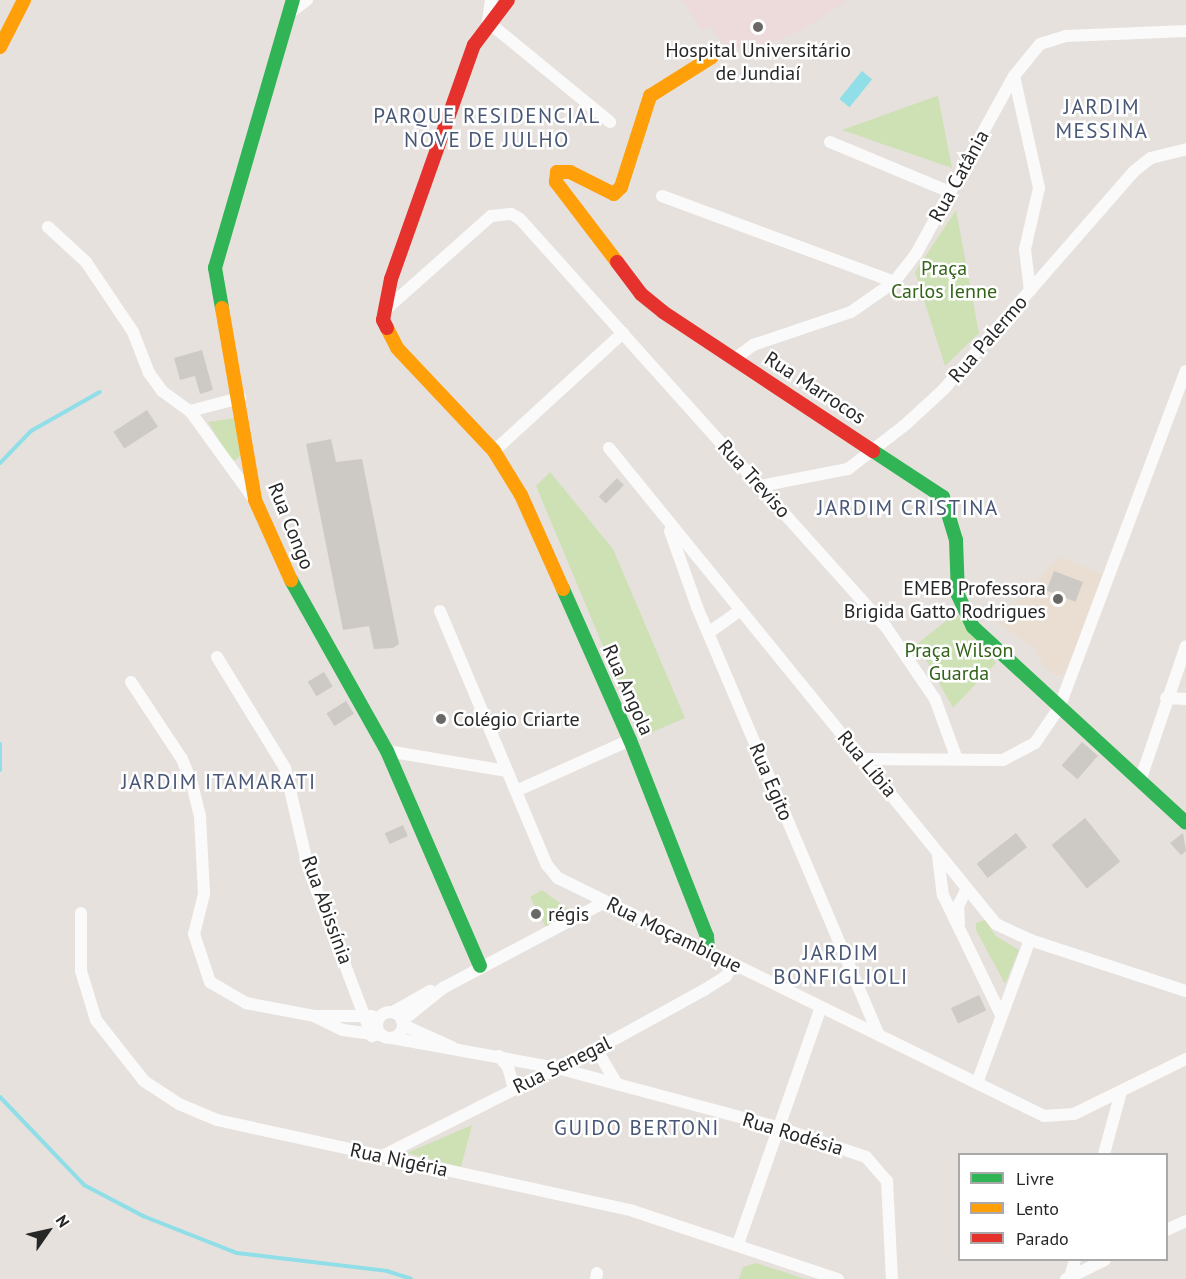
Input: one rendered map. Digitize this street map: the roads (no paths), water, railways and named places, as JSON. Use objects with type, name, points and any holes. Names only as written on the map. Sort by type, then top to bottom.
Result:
[{"type":"main road","points":[[0,46],[24,0]]},
{"type":"main road","points":[[383,312],[391,279],[474,45],[488,22],[508,0]]},
{"type":"main road","name":"Rua Congo","points":[[292,6],[215,267],[222,324],[240,398],[255,500],[280,561],[387,752],[480,966]]},
{"type":"main road","name":"Rua Marrocos","points":[[712,57],[650,96],[621,187],[614,194],[606,195],[570,172],[555,176],[641,294],[734,359],[874,449],[943,497],[956,540],[955,568],[962,612],[993,649],[1141,778],[1185,821]]},
{"type":"main road","name":"Rua Angola","points":[[383,312],[397,348],[494,452],[543,539],[630,740],[704,926],[708,952]]},
{"type":"street","points":[[292,6],[307,0]]},
{"type":"street","points":[[491,0],[488,22],[610,122]]},
{"type":"street","name":"Rua Catânia","points":[[734,359],[753,345],[851,312],[894,282],[916,254],[1014,76],[1033,50],[1056,38],[1186,31]]},
{"type":"street","points":[[1014,76],[1039,188],[1025,249],[1030,291]]},
{"type":"street","points":[[830,142],[950,192]]},
{"type":"street","name":"Rua Palermo","points":[[760,486],[837,473],[874,449],[944,389],[1132,172],[1151,158],[1186,149]]},
{"type":"street","points":[[662,196],[894,282]]},
{"type":"street","name":"Rua Treviso","points":[[383,312],[491,216],[511,214],[520,219],[911,658],[935,699],[957,759]]},
{"type":"street","points":[[48,227],[86,262],[134,332],[149,373],[162,391],[190,411],[255,500]]},
{"type":"street","points":[[494,452],[623,333]]},
{"type":"street","points":[[863,759],[1003,760],[1019,754],[1035,743],[1059,708],[1186,371]]},
{"type":"street","points":[[190,411],[240,398]]},
{"type":"street","name":"Rua Líbia","points":[[609,448],[669,527],[863,759],[938,856],[996,924],[1030,940],[1186,992]]},
{"type":"street","name":"Rua Egito","points":[[669,527],[708,633],[879,1035]]},
{"type":"street","name":"Rua Moçambique","points":[[440,611],[547,865],[558,878],[1033,1112],[1057,1117],[1121,1092],[1186,1059]]},
{"type":"street","points":[[708,633],[739,611]]},
{"type":"street","points":[[1141,778],[1166,698],[1186,646]]},
{"type":"street","name":"Rua Abissínia","points":[[217,657],[285,768],[308,867],[366,1017],[382,1036]]},
{"type":"street","points":[[131,682],[182,759],[192,784],[204,854],[204,894],[194,934],[202,968],[210,981],[246,1003],[314,1016],[380,1016],[399,1019]]},
{"type":"street","points":[[1166,698],[1186,699]]},
{"type":"street","points":[[516,791],[630,740]]},
{"type":"street","points":[[387,752],[507,771]]},
{"type":"street","points":[[938,856],[943,895],[1000,1013]]},
{"type":"street","points":[[959,931],[958,906],[966,890]]},
{"type":"street","points":[[382,1036],[399,1019],[443,988],[480,966],[605,902]]},
{"type":"street","name":"Rua Nigéria","points":[[81,913],[85,991],[96,1020],[144,1082],[179,1104],[217,1120],[633,1211],[838,1279]]},
{"type":"street","points":[[977,1083],[1000,1013],[1030,940]]},
{"type":"street","name":"Rua Senegal","points":[[384,1155],[596,1049],[704,990],[726,976],[733,964]]},
{"type":"street","points":[[738,1244],[777,1127],[821,1007]]},
{"type":"street","name":"Rua Rodésia","points":[[314,1016],[343,1030],[382,1036],[423,1047],[452,1047],[557,1068],[777,1127],[866,1157],[878,1167],[887,1181],[891,1211],[892,1279]]},
{"type":"street","points":[[380,1016],[382,1036]]},
{"type":"street","name":"Rua Rodésia","points":[[399,1019],[452,1047]]},
{"type":"street","points":[[596,1049],[617,1084]]},
{"type":"street","points":[[499,1056],[512,1076],[514,1089]]},
{"type":"street","points":[[1105,1153],[1121,1092]]},
{"type":"street","points":[[1168,1230],[1186,1221]]},
{"type":"street","points":[[1068,1278],[1075,1261]]},
{"type":"street","points":[[1068,1278],[1103,1261]]},
{"type":"water","points":[[862,71],[872,79],[849,107],[839,99]]},
{"type":"waterway","points":[[0,463],[31,431],[100,392]]},
{"type":"waterway","points":[[0,744],[0,770]]},
{"type":"waterway","points":[[0,1097],[84,1185],[143,1216],[237,1253],[387,1271],[411,1279]]},
{"type":"place","name":"Hospital Universitário de Jundiaí","points":[[758,27]]},
{"type":"place","name":"EMEB Professora Brigida Gatto Rodrigues","points":[[1058,599]]},
{"type":"place","name":"Colégio Criarte","points":[[441,719]]},
{"type":"place","name":"régis","points":[[536,914]]},
{"type":"district","name":"JARDIM MESSINA","points":[[1102,119]]},
{"type":"district","name":"PARQUE RESIDENCIAL NOVE DE JULHO","points":[[487,128]]},
{"type":"district","name":"JARDIM CRISTINA","points":[[908,508]]},
{"type":"district","name":"JARDIM ITAMARATI","points":[[219,782]]},
{"type":"district","name":"JARDIM BONFIGLIOLI","points":[[841,965]]},
{"type":"district","name":"GUIDO BERTONI","points":[[637,1128]]},
{"type":"park label","name":"Praça Carlos Ienne","points":[[944,280]]},
{"type":"park label","name":"Praça Wilson Guarda","points":[[959,662]]}]
